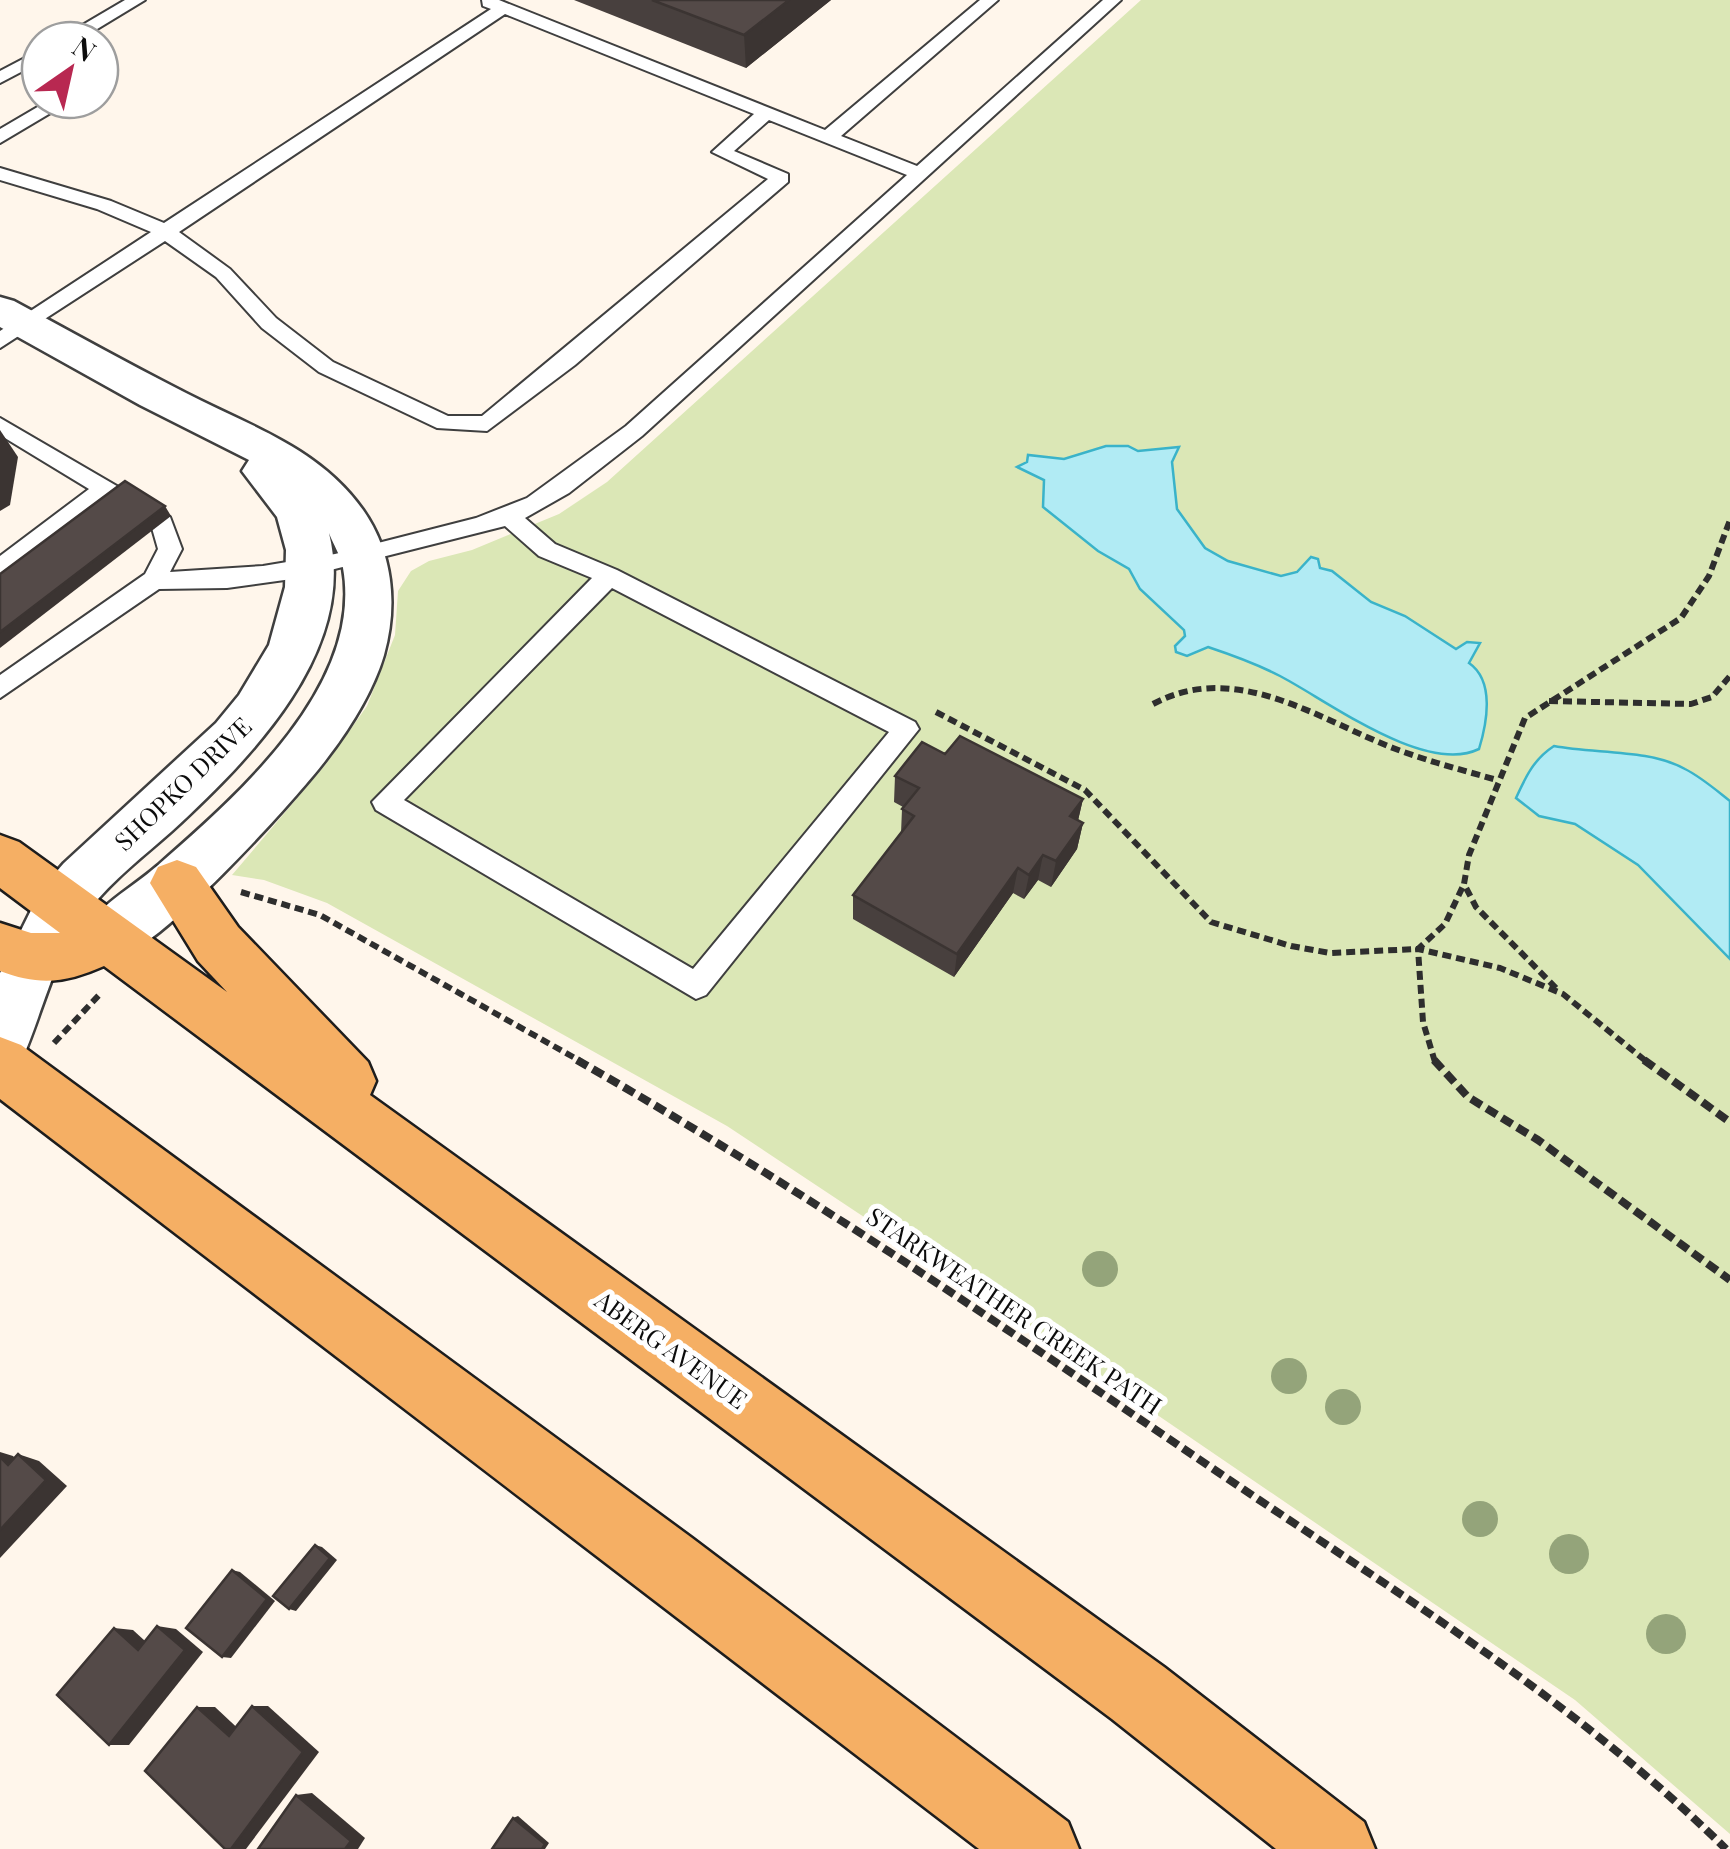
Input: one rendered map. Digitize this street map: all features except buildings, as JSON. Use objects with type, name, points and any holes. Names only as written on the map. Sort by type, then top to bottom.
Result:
[{"type":"main road","name":"ABERG AVENUE","points":[[0,858],[1138,1693],[1337,1849]]},
{"type":"main road","points":[[203,888],[218,944],[363,1099],[412,1160]]},
{"type":"main road","points":[[18,954],[63,959],[108,937]]},
{"type":"main road","points":[[0,1064],[347,1328],[667,1563],[1041,1849]]},
{"type":"street","name":"SHOPKO DRIVE","points":[[8,325],[272,452],[306,475],[345,520],[366,556],[370,612],[364,646],[331,718],[203,888],[108,937]]},
{"type":"street","name":"SHOPKO DRIVE","points":[[0,1046],[18,954],[62,904],[218,757],[278,682],[298,636],[312,566],[309,538],[298,512],[268,474],[208,423]]},
{"type":"lane","points":[[102,20],[137,0]]},
{"type":"lane","points":[[484,0],[920,174]]},
{"type":"lane","points":[[828,137],[990,0]]},
{"type":"lane","points":[[154,580],[208,583],[366,556],[532,506],[577,477],[634,431],[1113,0]]},
{"type":"lane","points":[[8,325],[165,231],[503,8]]},
{"type":"lane","points":[[0,174],[104,205],[165,231],[223,274],[269,322],[326,366],[445,423],[486,424],[568,360],[781,178],[721,152],[767,113]]},
{"type":"lane","points":[[0,137],[30,120]]},
{"type":"lane","points":[[0,425],[162,523],[170,549],[154,580],[0,688]]},
{"type":"lane","points":[[0,568],[106,488]]},
{"type":"lane","points":[[507,515],[548,550],[609,576],[906,729],[696,986],[385,802],[609,576]]},
{"type":"path","points":[[1418,949],[1444,924],[1464,884],[1470,854],[1497,780],[1526,718],[1548,700],[1652,640],[1681,618],[1709,576],[1730,520]]},
{"type":"path","points":[[1548,700],[1690,704],[1712,697],[1730,676]]},
{"type":"path","points":[[1153,704],[1182,688],[1203,684],[1229,687],[1262,695],[1439,764],[1497,780]]},
{"type":"path","points":[[891,721],[926,707],[1085,790],[1211,922],[1292,946],[1330,952],[1374,954],[1418,949],[1500,968],[1563,994]]},
{"type":"path","points":[[1464,884],[1476,907],[1563,994],[1685,1093],[1730,1122]]},
{"type":"path","name":"STARKWEATHER CREEK PATH","points":[[203,888],[248,892],[320,915],[721,1142],[915,1266],[1553,1698],[1662,1786],[1726,1849]]},
{"type":"path","points":[[1418,949],[1425,1032],[1432,1057],[1447,1081],[1534,1137],[1730,1280]]},
{"type":"green space","points":[[1141,0],[1730,0],[1730,1834],[1575,1700],[727,1126],[327,903],[264,880],[232,875],[326,764],[367,706],[395,635],[398,591],[411,571],[559,514],[607,482]]},
{"type":"water","points":[[1106,446],[1128,446],[1138,451],[1179,447],[1172,462],[1177,509],[1205,548],[1228,561],[1281,576],[1297,572],[1311,557],[1318,559],[1320,568],[1332,571],[1371,602],[1405,616],[1456,649],[1467,642],[1480,643],[1469,663],[1483,680],[1486,691],[1479,749],[1457,754],[1405,744],[1244,660],[1208,647],[1187,656],[1176,652],[1184,630],[1140,589],[1129,569],[1098,551],[1043,507],[1044,480],[1017,467],[1027,462],[1028,455],[1064,459]]},
{"type":"water","points":[[1554,746],[1639,755],[1671,763],[1697,776],[1730,801],[1730,959],[1638,865],[1575,824],[1539,816],[1516,798],[1536,762]]}]
